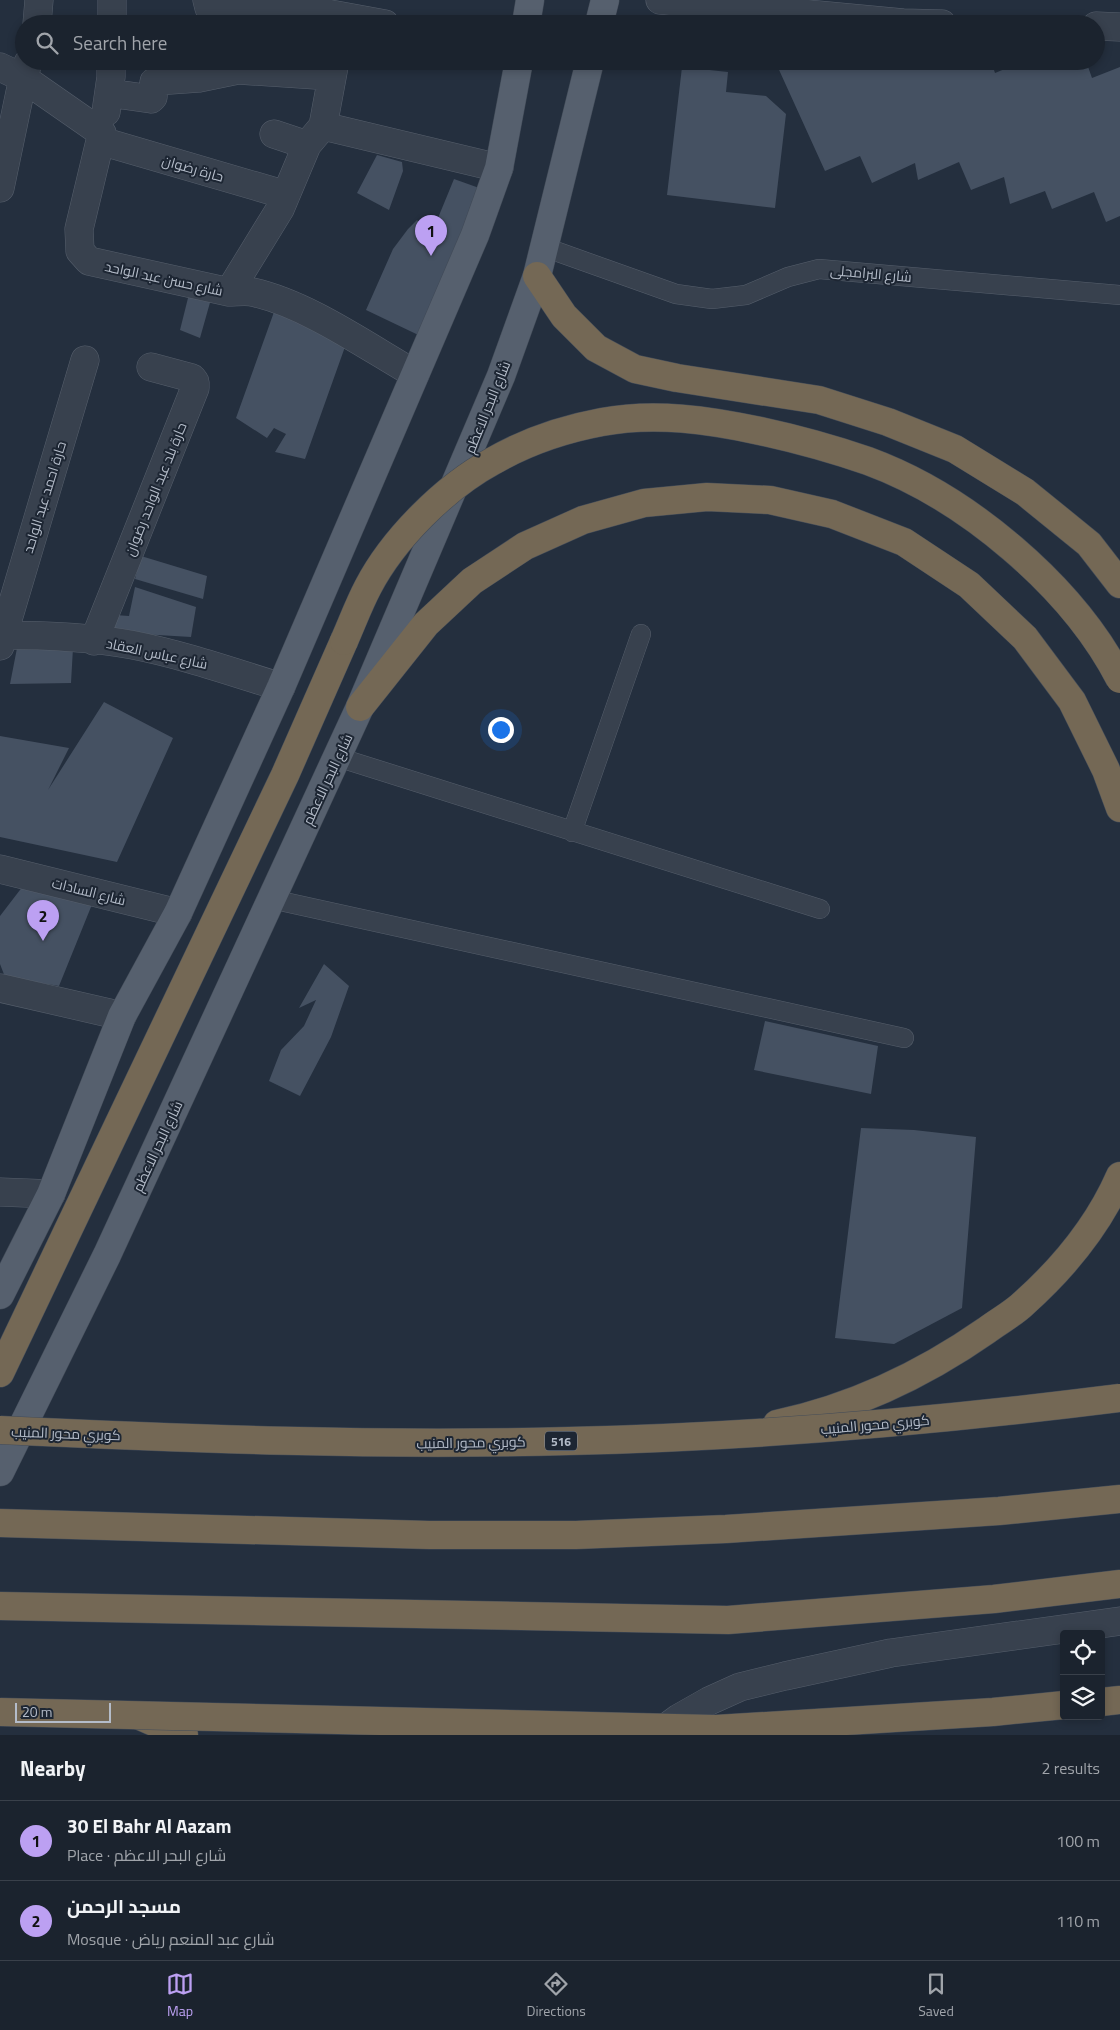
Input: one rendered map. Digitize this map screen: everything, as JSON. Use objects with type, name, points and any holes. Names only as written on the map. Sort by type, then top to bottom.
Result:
[{"type":"highway","points":[[537,276],[564,316],[596,348],[635,368],[677,378],[819,400],[888,422],[955,449],[1032,498],[1089,544],[1120,584]]},
{"type":"highway","points":[[0,1372],[285,775],[368,586],[402,538],[443,496],[492,462],[545,436],[602,422],[662,417],[720,423],[808,442],[870,462],[928,490],[983,525],[1033,566],[1077,613],[1120,679]]},
{"type":"highway","points":[[360,707],[426,624],[472,581],[525,546],[583,520],[644,504],[707,497],[770,500],[832,514],[904,542],[969,585],[1025,638],[1072,701],[1106,770],[1120,808]]},
{"type":"highway","points":[[727,1435],[816,1414],[884,1389],[956,1351],[1023,1304],[1073,1253],[1113,1192],[1120,1176]]},
{"type":"highway","name":"كوبري محور المنيب","points":[[0,1430],[253,1440],[412,1443],[569,1441],[727,1435],[866,1426],[1004,1413],[1120,1398]]},
{"type":"highway","points":[[0,1523],[429,1535],[576,1535],[726,1529],[999,1511],[1120,1499]]},
{"type":"highway","points":[[0,1606],[728,1620],[994,1599],[1120,1584]]},
{"type":"highway","points":[[1105,1702],[1120,1700]]},
{"type":"highway","points":[[0,1712],[708,1732],[1060,1705]]},
{"type":"highway","points":[[142,1717],[184,1735]]},
{"type":"main road","points":[[528,15],[530,0]]},
{"type":"main road","points":[[602,15],[605,0]]},
{"type":"main road","points":[[0,1295],[51,1194],[122,1016],[178,913],[281,687],[475,235],[499,168],[516,70]]},
{"type":"main road","name":"شارع البحر الاعظم","points":[[0,1472],[107,1255],[337,758],[501,376],[537,276],[588,70]]},
{"type":"street","points":[[38,15],[39,0]]},
{"type":"street","points":[[112,0],[112,15]]},
{"type":"street","points":[[207,0],[211,9],[249,4],[292,7],[325,15]]},
{"type":"street","points":[[385,15],[388,0]]},
{"type":"street","points":[[660,0],[818,15]]},
{"type":"street","points":[[1105,26],[1120,27]]},
{"type":"street","points":[[0,188],[17,70]]},
{"type":"street","points":[[18,70],[102,137]]},
{"type":"street","name":"شارع حسن عبد الواحد","points":[[110,70],[102,137],[79,229],[80,250],[89,261],[229,292],[250,292],[286,303],[338,329],[415,374]]},
{"type":"street","points":[[109,93],[151,99],[153,97],[154,82],[156,81],[199,78],[238,70]]},
{"type":"street","points":[[229,292],[280,209],[315,136],[333,70]]},
{"type":"street","points":[[274,134],[315,136],[499,168]]},
{"type":"street","name":"حارة رضوان","points":[[102,137],[286,195]]},
{"type":"street","name":"حارة احمد عبد الواحد","points":[[1,638],[85,360]]},
{"type":"street","name":"حارة بلد عبد الواحد رضوان","points":[[94,640],[196,388],[196,382],[192,378],[151,368]]},
{"type":"street","name":"شارع عباس العقاد","points":[[1,638],[60,636],[133,645],[206,663],[281,687]]},
{"type":"street","name":"شارع السادات","points":[[0,868],[178,913]]},
{"type":"street","points":[[0,988],[122,1016]]},
{"type":"street","points":[[0,1192],[51,1194]]},
{"type":"street","points":[[656,1735],[679,1718],[709,1701],[740,1687],[891,1653],[1120,1621]]},
{"type":"lane","name":"شارع البرامجلى","points":[[544,247],[676,294],[712,299],[746,295],[788,277],[819,269],[1120,295]]},
{"type":"lane","points":[[572,832],[641,634]]},
{"type":"lane","points":[[337,758],[820,909]]},
{"type":"lane","points":[[271,899],[904,1038]]},
{"type":"building","points":[[1120,67],[1120,216],[1106,222],[1094,192],[1052,209],[1045,191],[1010,204],[1004,177],[971,190],[959,162],[918,180],[915,163],[872,183],[860,156],[825,171],[779,70],[994,70],[995,73],[1002,70],[1089,70],[1092,78]]},
{"type":"building","points":[[682,70],[728,72],[726,92],[766,96],[786,114],[775,208],[667,195]]},
{"type":"building","points":[[377,155],[402,162],[403,171],[389,210],[357,193]]},
{"type":"building","points":[[454,179],[482,189],[460,246],[479,262],[433,342],[366,310],[393,249],[408,229],[417,220],[431,235]]},
{"type":"building","points":[[189,294],[211,299],[200,338],[180,330]]},
{"type":"building","points":[[274,312],[346,344],[305,459],[275,452],[286,434],[274,428],[267,438],[236,418]]},
{"type":"building","points":[[141,556],[207,576],[203,599],[135,579]]},
{"type":"building","points":[[135,587],[196,607],[191,637],[107,632],[115,615],[129,616]]},
{"type":"building","points":[[18,643],[73,648],[71,683],[10,684]]},
{"type":"building","points":[[104,702],[173,738],[117,862],[0,837],[0,736],[69,748],[48,790]]},
{"type":"building","points":[[23,886],[93,902],[59,986],[5,977],[0,964],[0,916]]},
{"type":"building","points":[[324,964],[349,986],[331,1037],[300,1096],[269,1081],[281,1050],[304,1026],[316,1000],[299,1008]]},
{"type":"building","points":[[765,1021],[878,1046],[871,1094],[754,1070]]},
{"type":"building","points":[[861,1128],[914,1130],[976,1137],[962,1308],[894,1344],[835,1338]]},
{"type":"place","name":"30 El Bahr Al Aazam","points":[[431,256]]},
{"type":"place","name":"مسجد الرحمن","points":[[43,941]]}]
